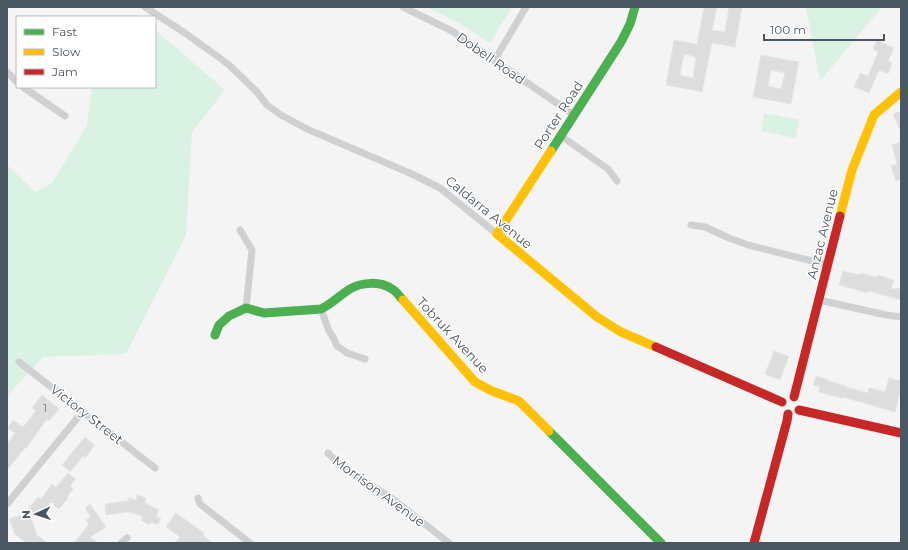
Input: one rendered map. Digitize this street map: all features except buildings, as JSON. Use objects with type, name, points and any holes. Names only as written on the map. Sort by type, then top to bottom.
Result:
[{"type":"street","name":"Caldarra Avenue","points":[[145,7],[185,33],[228,64],[257,92],[267,105],[281,114],[307,129],[412,174],[440,188],[597,317],[611,326],[621,332],[782,402]]},
{"type":"street","name":"Dobell Road","points":[[404,7],[452,31],[574,115]]},
{"type":"street","points":[[494,61],[526,7]]},
{"type":"street","name":"Porter Road","points":[[497,234],[625,35],[635,7]]},
{"type":"street","points":[[7,72],[16,81]]},
{"type":"street","points":[[24,88],[65,116]]},
{"type":"street","name":"Anzac Avenue","points":[[794,397],[852,170],[874,116],[901,92]]},
{"type":"street","points":[[561,136],[608,169],[617,181]]},
{"type":"street","points":[[691,225],[705,227],[748,245],[828,265]]},
{"type":"street","points":[[215,335],[219,325],[229,316],[246,308],[252,250],[240,230]]},
{"type":"street","name":"Tobruk Avenue","points":[[246,308],[264,313],[321,308],[327,306],[351,288],[363,284],[374,283],[393,289],[475,382],[492,391],[519,401],[661,543]]},
{"type":"street","points":[[819,300],[901,317]]},
{"type":"street","points":[[321,308],[329,331],[337,346],[347,352],[365,359]]},
{"type":"street","name":"Victory Street","points":[[19,362],[154,468]]},
{"type":"street","points":[[799,410],[800,403],[797,398],[789,396],[782,402],[782,409],[788,414],[793,414],[799,410],[901,433]]},
{"type":"street","points":[[7,504],[83,411]]},
{"type":"street","points":[[754,543],[788,414]]},
{"type":"street","name":"Morrison Avenue","points":[[328,453],[340,465],[394,500],[449,543]]},
{"type":"street","points":[[198,498],[200,504],[250,543]]},
{"type":"green space","points":[[426,7],[512,7],[490,43],[457,22]]},
{"type":"green space","points":[[806,7],[882,7],[820,81]]},
{"type":"green space","points":[[156,31],[225,90],[192,132],[186,235],[126,354],[43,357],[7,396],[7,165],[35,192],[52,183],[87,126],[92,88],[156,88]]},
{"type":"green space","points":[[764,113],[799,120],[796,138],[761,131]]},
{"type":"traffic: fast","points":[[551,151],[621,42],[630,24],[635,7]]},
{"type":"traffic: fast","points":[[215,335],[219,325],[229,316],[246,308],[264,313],[321,309],[329,305],[350,289],[365,284],[371,283],[387,286],[395,291],[403,300]]},
{"type":"traffic: fast","points":[[549,431],[661,543]]},
{"type":"traffic: slow","points":[[840,216],[852,170],[874,115],[901,92]]},
{"type":"traffic: slow","points":[[551,151],[497,234],[597,317],[621,332],[656,347]]},
{"type":"traffic: slow","points":[[403,300],[475,382],[492,391],[519,401],[549,431]]},
{"type":"traffic: jam","points":[[794,397],[840,216]]},
{"type":"traffic: jam","points":[[656,347],[782,402]]},
{"type":"traffic: jam","points":[[799,410],[901,433]]},
{"type":"traffic: jam","points":[[754,543],[788,414]]}]
